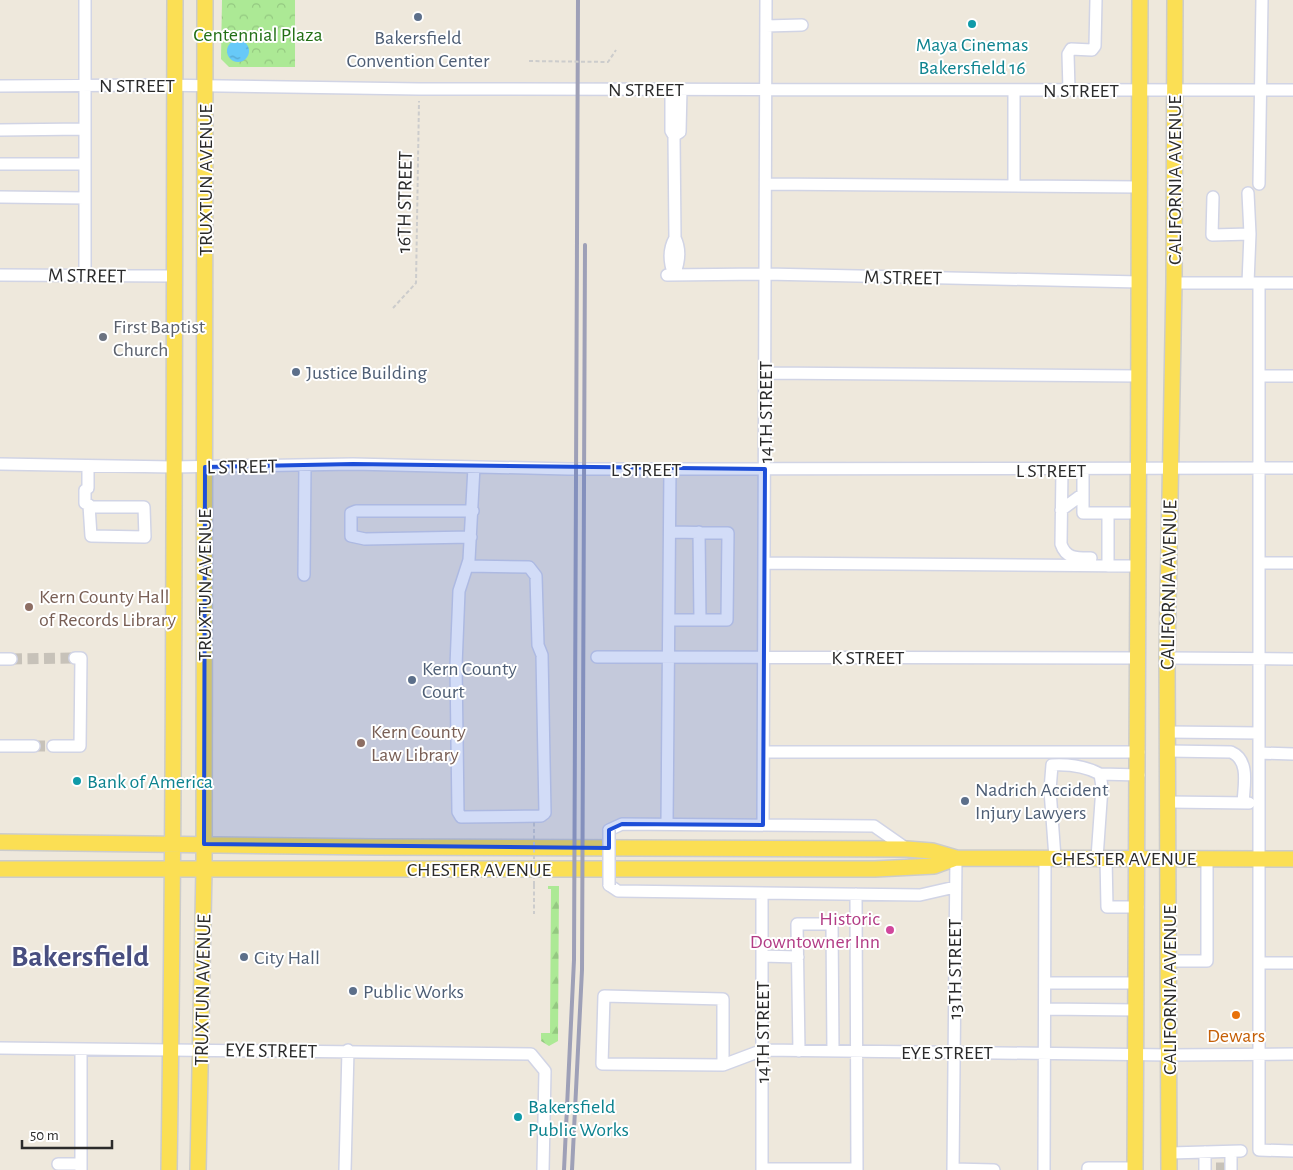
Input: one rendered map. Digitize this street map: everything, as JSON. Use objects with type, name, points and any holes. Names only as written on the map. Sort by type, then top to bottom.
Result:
[{"type":"main road","name":"TRUXTUN AVENUE","points":[[170,1170],[174,844],[175,0]]},
{"type":"main road","name":"TRUXTUN AVENUE","points":[[198,1170],[204,869],[205,0]]},
{"type":"main road","name":"CALIFORNIA AVENUE","points":[[1135,1169],[1140,658],[1140,282],[1138,187],[1140,0]]},
{"type":"main road","name":"CALIFORNIA AVENUE","points":[[1169,1170],[1167,658],[1174,283],[1175,0]]},
{"type":"main road","name":"CHESTER AVENUE","points":[[0,842],[376,847],[907,849],[932,851],[956,858],[1293,859]]},
{"type":"main road","name":"CHESTER AVENUE","points":[[0,868],[875,869],[934,866],[956,858]]},
{"type":"street","points":[[84,275],[85,0]]},
{"type":"street","name":"14TH STREET","points":[[763,824],[766,0]]},
{"type":"street","points":[[1069,90],[1068,54],[1071,50],[1092,50],[1095,46],[1096,0]]},
{"type":"street","points":[[1259,184],[1262,0]]},
{"type":"street","points":[[766,26],[802,25]]},
{"type":"street","name":"N STREET","points":[[0,86],[85,84],[419,89],[1293,90]]},
{"type":"street","name":"M STREET","points":[[676,89],[680,132],[674,136],[675,238],[678,245],[678,264],[670,275],[766,274],[1140,282]]},
{"type":"street","points":[[1014,90],[1014,184]]},
{"type":"street","points":[[0,130],[84,129]]},
{"type":"street","points":[[0,164],[84,164]]},
{"type":"street","points":[[766,184],[1014,184],[1138,187]]},
{"type":"street","points":[[1248,193],[1259,376],[1258,1150],[1293,1151]]},
{"type":"street","points":[[1213,196],[1212,235],[1250,234]]},
{"type":"street","points":[[0,197],[84,198]]},
{"type":"street","name":"M STREET","points":[[0,274],[174,276]]},
{"type":"street","points":[[1174,283],[1293,283]]},
{"type":"street","points":[[766,373],[1139,376]]},
{"type":"street","points":[[1259,376],[1293,376]]},
{"type":"street","name":"L STREET","points":[[0,464],[173,467],[305,465],[670,469],[1170,470],[1293,468]]},
{"type":"street","points":[[304,575],[305,465]]},
{"type":"street","points":[[88,466],[88,488],[94,490],[94,502],[89,506]]},
{"type":"street","points":[[467,566],[529,567],[536,576],[538,644],[542,655],[545,813],[541,816],[470,818],[461,817],[458,812],[456,666],[459,591],[467,566],[471,537],[474,467]]},
{"type":"street","points":[[667,824],[670,469]]},
{"type":"street","points":[[1062,470],[1063,551],[1072,558],[1139,566]]},
{"type":"street","points":[[1083,470],[1083,513],[1139,513]]},
{"type":"street","points":[[1062,510],[1083,494]]},
{"type":"street","points":[[89,506],[144,507],[145,537],[91,536],[89,506]]},
{"type":"street","points":[[471,537],[365,539],[351,536],[351,514],[356,510],[473,512]]},
{"type":"street","points":[[1101,560],[1108,513]]},
{"type":"street","points":[[669,620],[727,620],[728,532],[670,532]]},
{"type":"street","points":[[699,532],[700,620]]},
{"type":"street","points":[[765,563],[1101,560]]},
{"type":"street","points":[[1259,563],[1293,564]]},
{"type":"street","name":"K STREET","points":[[598,657],[1140,658]]},
{"type":"street","points":[[53,746],[80,746],[81,658],[75,658]]},
{"type":"street","points":[[1167,658],[1293,659]]},
{"type":"street","points":[[1168,732],[1259,733]]},
{"type":"street","points":[[0,746],[34,746]]},
{"type":"street","points":[[1168,751],[1231,752],[1238,755],[1244,764],[1243,803]]},
{"type":"street","points":[[764,752],[1139,752]]},
{"type":"street","points":[[1086,752],[1086,768]]},
{"type":"street","points":[[1259,753],[1293,754]]},
{"type":"street","points":[[1044,1170],[1045,983],[1052,765],[1066,764],[1086,768],[1100,774],[1139,775]]},
{"type":"street","points":[[1100,774],[1102,787],[1101,858],[1107,907],[1138,907]]},
{"type":"street","points":[[1168,802],[1259,803]]},
{"type":"street","points":[[907,849],[874,826],[622,824],[609,830],[609,885],[618,891],[920,895],[955,887]]},
{"type":"street","name":"13TH STREET","points":[[953,1170],[956,858]]},
{"type":"street","points":[[1169,962],[1207,962],[1207,859]]},
{"type":"street","name":"14TH STREET","points":[[762,894],[762,1169]]},
{"type":"street","points":[[762,1169],[857,1170],[856,894]]},
{"type":"street","points":[[799,1051],[797,924],[832,924],[833,1051]]},
{"type":"street","points":[[762,956],[798,957]]},
{"type":"street","points":[[1258,963],[1293,963]]},
{"type":"street","points":[[1045,983],[1137,983]]},
{"type":"street","name":"EYE STREET","points":[[723,1065],[723,999],[604,996],[602,1064],[723,1065],[763,1050],[1136,1053],[1170,1055],[1293,1054]]},
{"type":"street","points":[[1045,1009],[1137,1010]]},
{"type":"street","name":"EYE STREET","points":[[0,1048],[348,1050],[520,1052],[531,1054],[544,1071],[543,1170]]},
{"type":"street","points":[[58,1164],[81,1167],[81,1048]]},
{"type":"street","points":[[346,1170],[348,1050]]},
{"type":"street","points":[[1170,1153],[1236,1151],[1230,1169]]},
{"type":"street","points":[[1205,1152],[1209,1169]]},
{"type":"street","points":[[1088,1170],[1088,1168],[1104,1170],[1135,1169]]},
{"type":"street","points":[[953,1170],[994,1170]]},
{"type":"path","points":[[529,61],[608,62],[616,50]]},
{"type":"path","name":"16TH STREET","points":[[393,308],[416,283],[419,89]]},
{"type":"path","points":[[534,820],[534,914]]},
{"type":"highlighted area","points":[[353,464],[765,469],[763,825],[622,824],[609,830],[609,848],[204,844],[205,467]]},
{"type":"green space","name":"Centennial Plaza","points":[[222,0],[295,0],[295,67],[229,67],[221,59]]},
{"type":"green space","points":[[548,886],[559,886],[558,1041],[549,1046],[541,1041],[541,1033],[550,1033],[551,889],[548,889]]},
{"type":"water","points":[[238,40],[246,43],[249,51],[246,59],[238,62],[230,59],[227,51],[230,43]]},
{"type":"tunnel","points":[[11,659],[75,658]]},
{"type":"tunnel","points":[[34,746],[53,746]]},
{"type":"tunnel","points":[[1216,1168],[1229,1168]]},
{"type":"railway","points":[[564,1170],[574,960],[578,0]]},
{"type":"railway","points":[[572,1170],[582,970],[585,245]]},
{"type":"place","name":"Bakersfield Convention Center","points":[[418,17]]},
{"type":"place","name":"Maya Cinemas Bakersfield 16","points":[[972,24]]},
{"type":"place","name":"First Baptist Church","points":[[103,337]]},
{"type":"place","name":"Justice Building","points":[[296,372]]},
{"type":"place","name":"Kern County Hall of Records Library","points":[[29,607]]},
{"type":"place","name":"Kern County Court","points":[[412,680]]},
{"type":"place","name":"Kern County Law Library","points":[[361,743]]},
{"type":"place","name":"Bank of America","points":[[77,781]]},
{"type":"place","name":"Nadrich Accident Injury Lawyers","points":[[965,801]]},
{"type":"place","name":"Historic Downtowner Inn","points":[[890,930]]},
{"type":"place","name":"City Hall","points":[[244,957]]},
{"type":"place","name":"Public Works","points":[[353,991]]},
{"type":"place","name":"Dewars","points":[[1236,1015]]},
{"type":"place","name":"Bakersfield Public Works","points":[[518,1117]]},
{"type":"district","name":"Bakersfield","points":[[80,956]]}]
